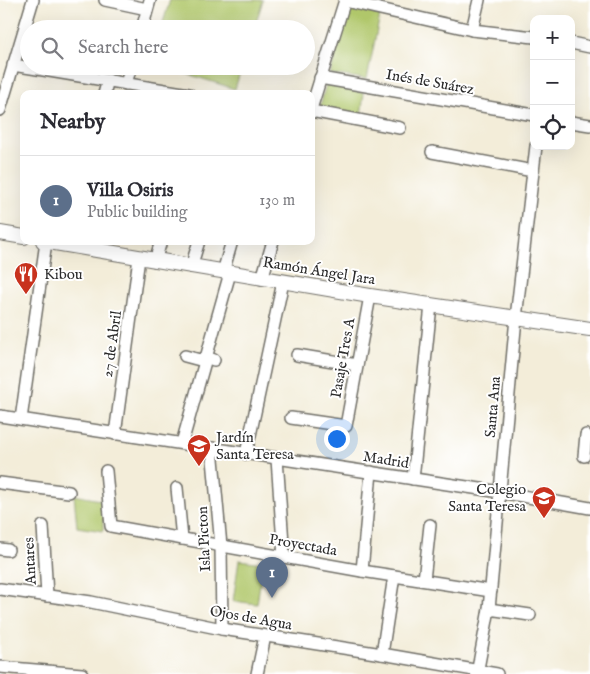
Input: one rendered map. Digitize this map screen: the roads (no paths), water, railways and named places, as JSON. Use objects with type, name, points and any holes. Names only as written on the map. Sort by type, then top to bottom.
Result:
[{"type":"main road","points":[[0,233],[20,236]]},
{"type":"main road","name":"Ramón Ángel Jara","points":[[68,245],[262,279],[590,329]]},
{"type":"street","points":[[27,20],[33,0]]},
{"type":"street","points":[[105,0],[149,4],[145,20]]},
{"type":"street","points":[[315,96],[345,0],[472,30],[530,37]]},
{"type":"street","points":[[472,30],[479,0]]},
{"type":"street","points":[[0,110],[20,42]]},
{"type":"street","points":[[575,44],[590,47]]},
{"type":"street","points":[[13,65],[20,66]]},
{"type":"street","points":[[76,75],[164,90]]},
{"type":"street","points":[[126,84],[128,75]]},
{"type":"street","name":"Inés de Suárez","points":[[320,78],[530,115]]},
{"type":"street","points":[[105,90],[108,80]]},
{"type":"street","points":[[315,111],[400,128]]},
{"type":"street","points":[[575,123],[590,125]]},
{"type":"street","name":"Santa Ana","points":[[478,672],[491,591],[516,318],[536,150]]},
{"type":"street","points":[[432,152],[533,171]]},
{"type":"street","points":[[21,419],[51,245]]},
{"type":"street","points":[[155,261],[160,245]]},
{"type":"street","points":[[191,267],[198,245]]},
{"type":"street","points":[[182,444],[210,358],[231,245]]},
{"type":"street","points":[[262,279],[272,245]]},
{"type":"street","name":"27 de Abril","points":[[116,434],[139,258]]},
{"type":"street","points":[[246,454],[283,282]]},
{"type":"street","name":"Pasaje Tres A","points":[[291,418],[346,426],[370,296]]},
{"type":"street","points":[[413,479],[431,305]]},
{"type":"street","points":[[297,354],[357,365]]},
{"type":"street","points":[[185,356],[200,360],[210,358]]},
{"type":"street","name":"Madrid","points":[[0,416],[500,492],[590,508]]},
{"type":"street","name":"Isla Picton","points":[[212,448],[221,546],[222,629]]},
{"type":"street","points":[[277,459],[284,557]]},
{"type":"street","name":"Proyectada","points":[[106,471],[111,526],[362,571],[491,591]]},
{"type":"street","points":[[362,571],[371,472]]},
{"type":"street","points":[[0,483],[68,492]]},
{"type":"street","points":[[177,488],[182,538]]},
{"type":"street","points":[[424,580],[430,525]]},
{"type":"street","name":"Antares","points":[[43,526],[47,596]]},
{"type":"street","points":[[382,654],[394,576]]},
{"type":"street","name":"Ojos de Agua","points":[[0,589],[91,602],[222,629],[497,674]]},
{"type":"street","points":[[489,609],[530,615]]},
{"type":"street","points":[[258,674],[265,636]]},
{"type":"street","points":[[0,667],[82,674]]},
{"type":"place","name":"Kibou","points":[[26,295]]},
{"type":"place","name":"Jardín Santa Teresa","points":[[199,467]]},
{"type":"place","name":"Colegio Santa Teresa","points":[[544,519]]},
{"type":"place","name":"Villa Osiris","points":[[272,598]]}]
